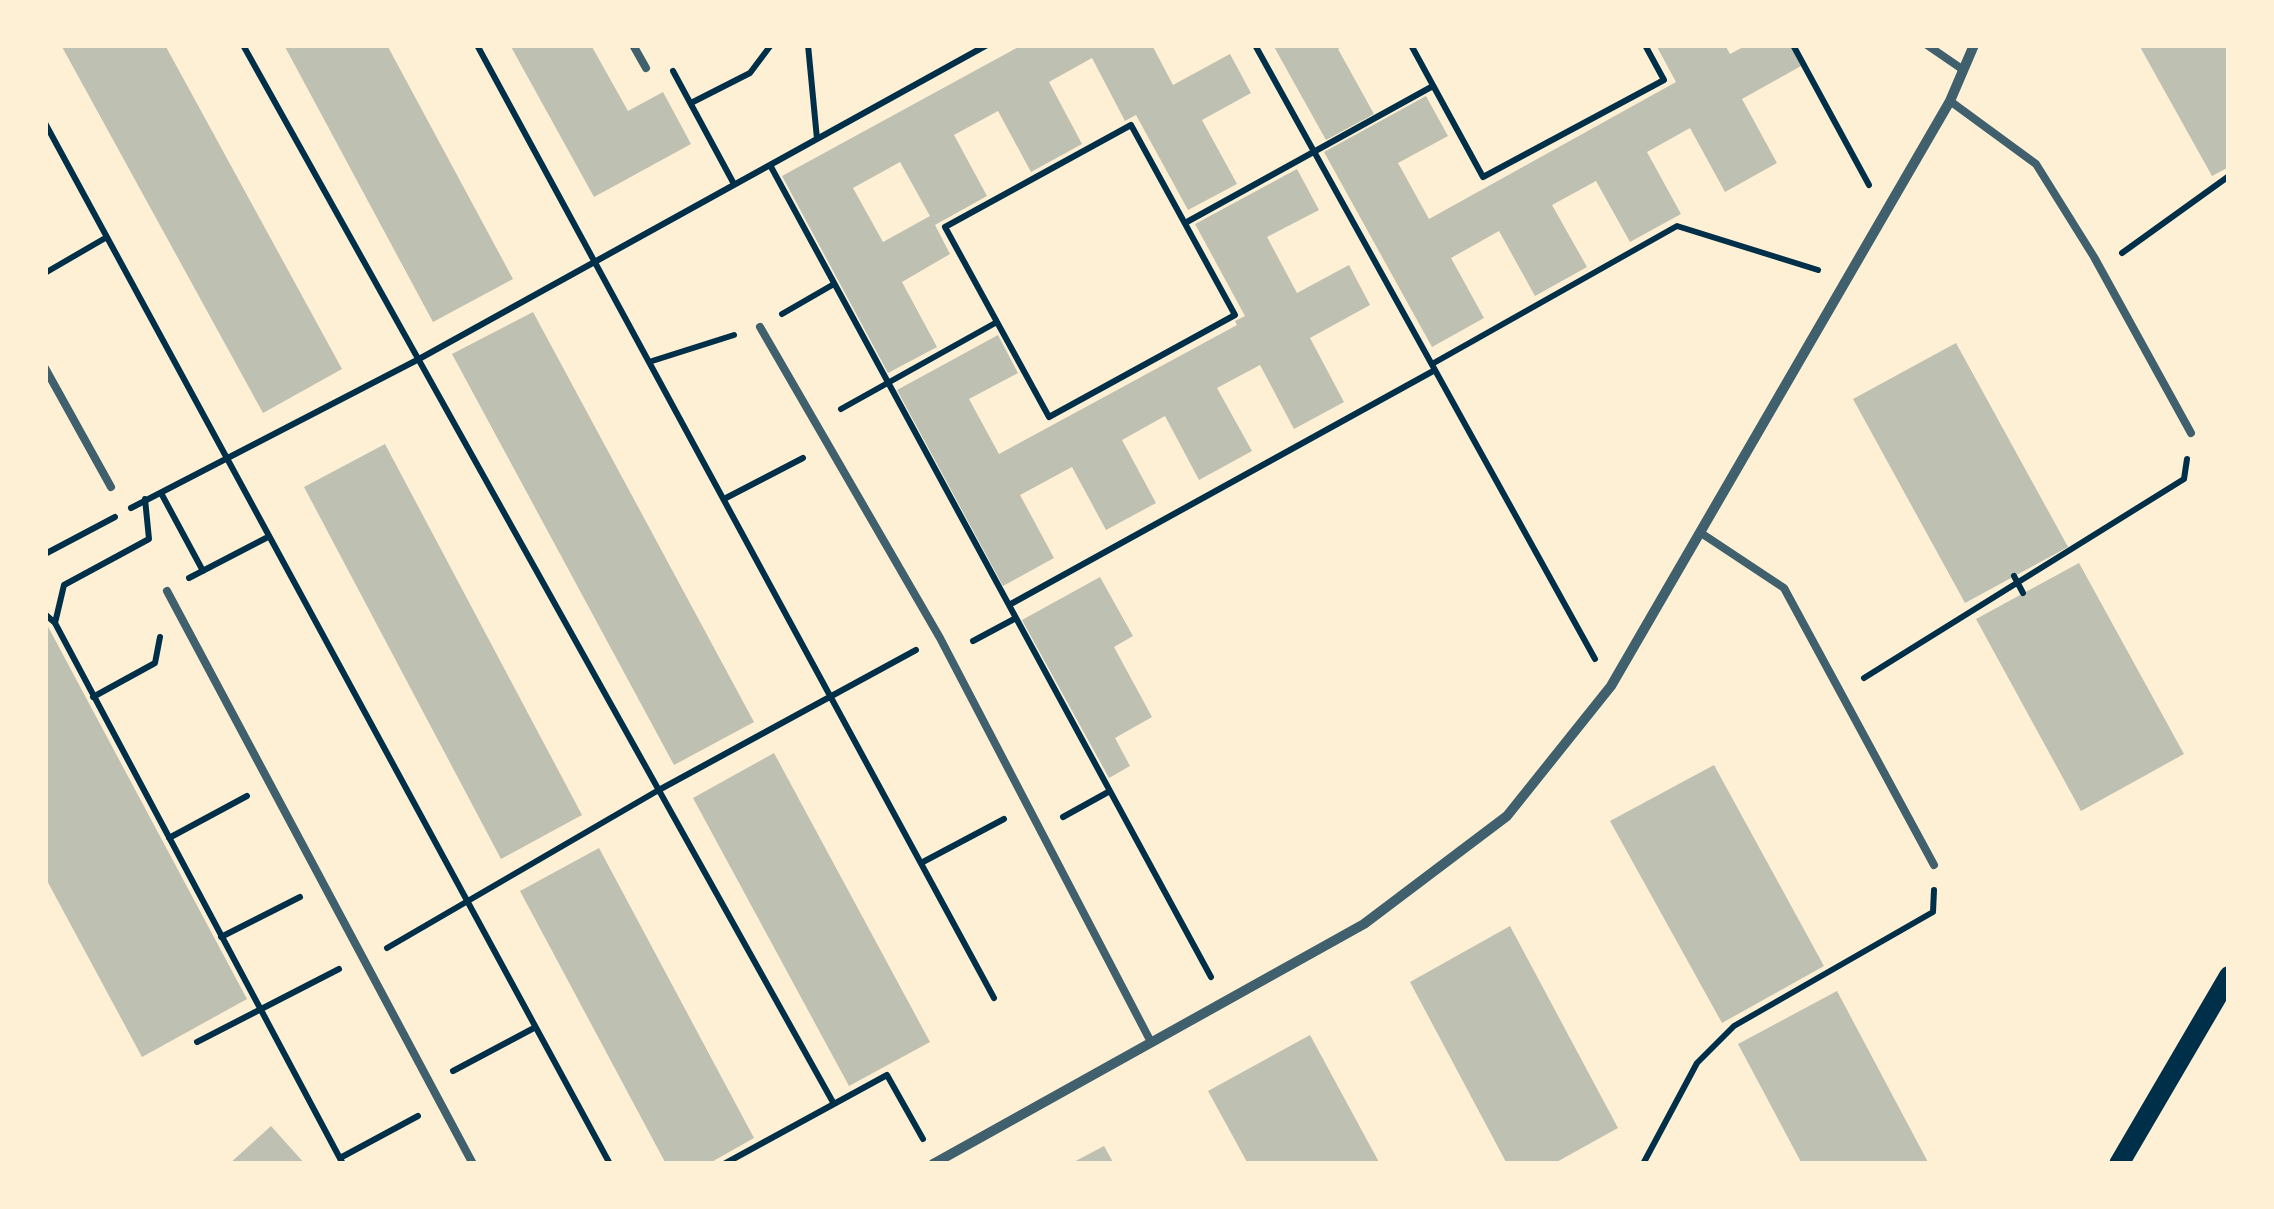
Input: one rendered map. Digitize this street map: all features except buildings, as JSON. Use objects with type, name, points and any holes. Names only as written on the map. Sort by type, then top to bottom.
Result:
[{"type":"main road","points":[[2119,1164],[2229,976]]},
{"type":"street","points":[[934,1163],[1364,924],[1507,816],[1611,686],[1950,101],[1974,45]]},
{"type":"lane","points":[[633,45],[646,68]]},
{"type":"lane","points":[[1927,45],[1962,69]]},
{"type":"lane","points":[[1950,101],[2036,164],[2100,268],[2191,434]]},
{"type":"lane","points":[[760,327],[940,638],[1151,1042]]},
{"type":"lane","points":[[45,368],[111,487]]},
{"type":"lane","points":[[1701,533],[1784,588],[1934,865]]},
{"type":"lane","points":[[167,591],[473,1164]]},
{"type":"path","points":[[243,45],[834,1104]]},
{"type":"path","points":[[477,45],[994,998]]},
{"type":"path","points":[[691,104],[750,73],[772,45]]},
{"type":"path","points":[[808,45],[817,139]]},
{"type":"path","points":[[45,554],[419,359],[987,45]]},
{"type":"path","points":[[1255,45],[1611,686]]},
{"type":"path","points":[[1412,45],[1483,178],[1664,80],[1645,45]]},
{"type":"path","points":[[1794,45],[1884,214]]},
{"type":"path","points":[[646,68],[673,70],[734,184]]},
{"type":"path","points":[[1184,223],[1434,86]]},
{"type":"path","points":[[45,122],[610,1164]]},
{"type":"path","points":[[1131,125],[1184,223],[1235,315],[1050,417],[945,227],[1131,125]]},
{"type":"path","points":[[770,165],[1224,1002]]},
{"type":"path","points":[[2100,268],[2229,176]]},
{"type":"path","points":[[1010,605],[1677,226],[1847,279]]},
{"type":"path","points":[[45,274],[108,237]]},
{"type":"path","points":[[649,362],[760,327],[834,284]]},
{"type":"path","points":[[816,424],[997,322]]},
{"type":"path","points":[[1842,690],[2016,579],[2184,479],[2191,434]]},
{"type":"path","points":[[724,499],[828,445]]},
{"type":"path","points":[[160,493],[203,571]]},
{"type":"path","points":[[55,623],[64,585],[149,539],[147,500]]},
{"type":"path","points":[[94,697],[156,664],[167,591],[268,536]]},
{"type":"path","points":[[2016,579],[2023,594]]},
{"type":"path","points":[[45,614],[55,623],[341,1161],[441,1104]]},
{"type":"path","points":[[948,654],[1016,618]]},
{"type":"path","points":[[196,1042],[319,976],[364,960],[657,791],[940,638]]},
{"type":"path","points":[[169,838],[270,784]]},
{"type":"path","points":[[1039,829],[1110,791]]},
{"type":"path","points":[[921,863],[1027,806]]},
{"type":"path","points":[[1643,1164],[1697,1063],[1734,1026],[1934,912],[1934,865]]},
{"type":"path","points":[[221,937],[324,885]]},
{"type":"path","points":[[430,1083],[534,1028]]},
{"type":"path","points":[[724,1164],[887,1075],[934,1163]]}]
